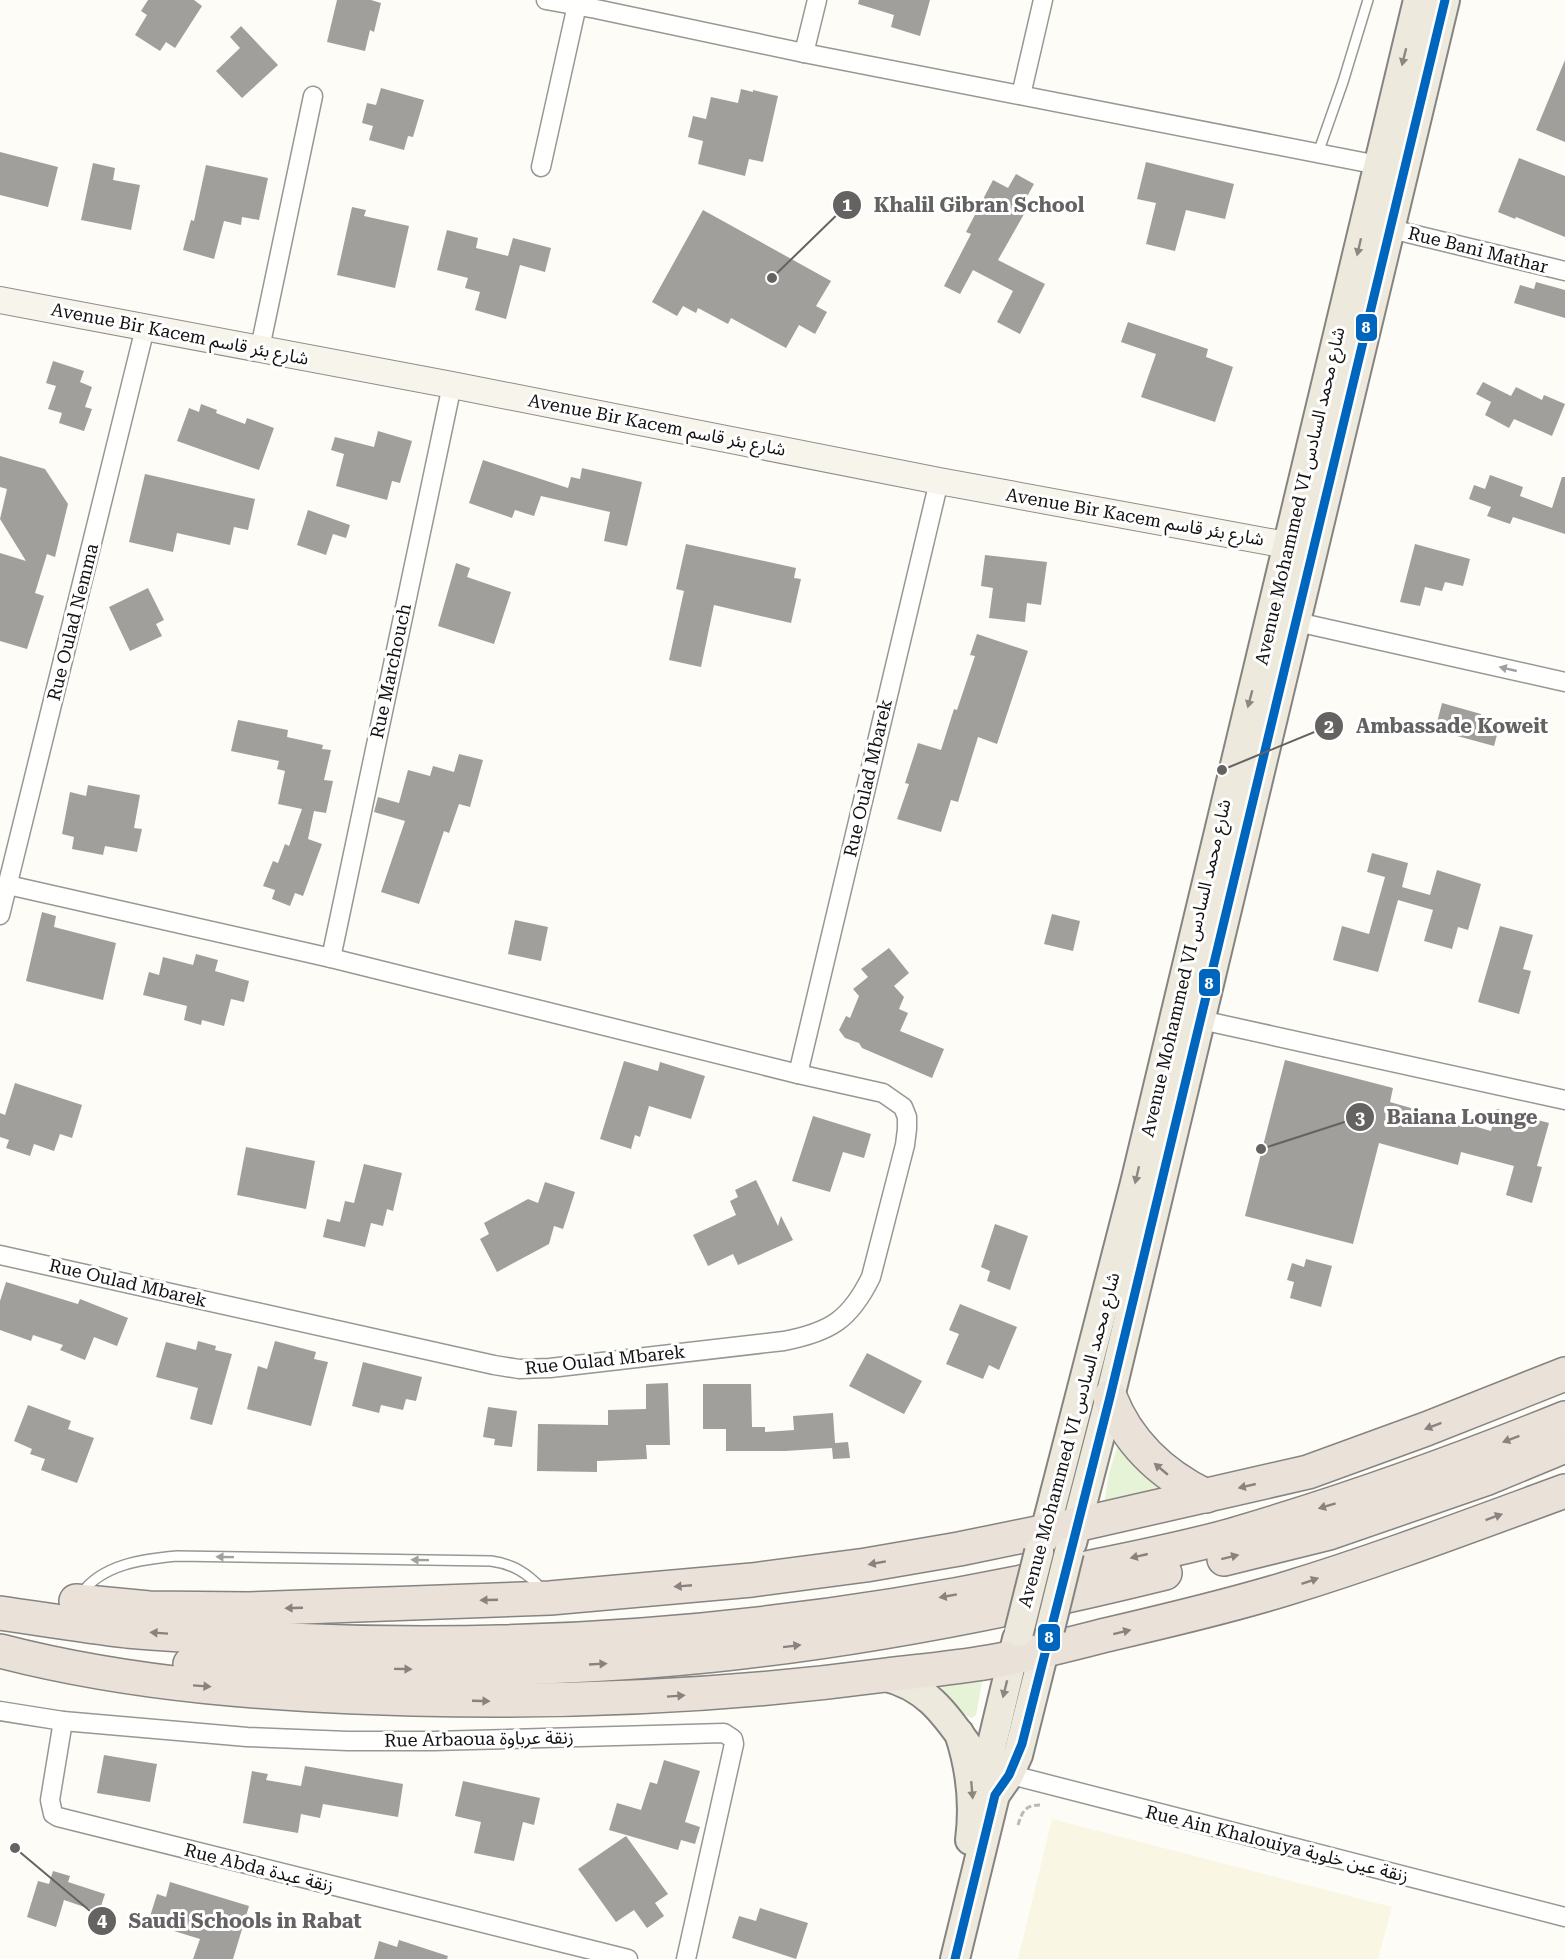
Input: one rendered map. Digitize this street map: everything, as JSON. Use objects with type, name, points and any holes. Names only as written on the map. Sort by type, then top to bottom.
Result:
[{"type":"highway","points":[[0,1591],[149,1608],[248,1610],[550,1598],[752,1580],[866,1565],[959,1549],[1073,1539],[1206,1496],[1308,1472],[1426,1429],[1565,1374]]},
{"type":"highway","points":[[1110,1397],[1126,1430],[1146,1456],[1174,1479],[1206,1496]]},
{"type":"highway","points":[[0,1613],[129,1631],[206,1637],[343,1643],[439,1644],[631,1636],[810,1618],[916,1602],[1011,1584],[1227,1536],[1340,1502],[1565,1418]]},
{"type":"highway","points":[[0,1650],[204,1664],[442,1669],[635,1662],[828,1641],[1010,1610],[1329,1533],[1485,1479],[1565,1446]]},
{"type":"highway","points":[[0,1650],[63,1666],[134,1679],[351,1697],[576,1701],[760,1690],[988,1662],[1032,1642],[1202,1612],[1285,1589],[1565,1491]]},
{"type":"main road","name":"Avenue Mohammed VI شارع محمد السادس","points":[[955,1959],[998,1780],[993,1737],[1073,1539],[1110,1397],[1297,622],[1301,548],[1378,165],[1418,0]]},
{"type":"main road","name":"Avenue Mohammed VI شارع محمد السادس","points":[[1032,1642],[1042,1542],[1301,548],[1391,229],[1446,0]]},
{"type":"main road","points":[[883,1676],[904,1682],[924,1693],[938,1706],[979,1760],[998,1780]]},
{"type":"main road","points":[[959,1733],[968,1760],[972,1786],[973,1814],[963,1883],[966,1907]]},
{"type":"street","points":[[546,0],[577,5],[597,4],[804,52],[1378,165]]},
{"type":"street","points":[[804,52],[817,0]]},
{"type":"street","points":[[1021,95],[1043,0]]},
{"type":"street","points":[[541,167],[577,5]]},
{"type":"street","points":[[260,348],[313,96]]},
{"type":"street","name":"Rue Bani Mathar","points":[[1391,229],[1565,271]]},
{"type":"street","name":"Avenue Bir Kacem شارع بئر قاسم","points":[[0,300],[452,385],[939,481],[1301,548]]},
{"type":"street","name":"Rue Oulad Nemma","points":[[0,915],[145,328]]},
{"type":"street","name":"Rue Marchouch","points":[[331,958],[452,385]]},
{"type":"street","name":"Rue Oulad Mbarek","points":[[798,1074],[939,481]]},
{"type":"street","points":[[1297,622],[1565,682]]},
{"type":"street","name":"Rue Oulad Mbarek","points":[[0,1255],[519,1369],[550,1368],[784,1341],[808,1336],[830,1327],[849,1312],[862,1295],[871,1277],[905,1145],[907,1117],[903,1107],[883,1093],[331,958],[8,885]]},
{"type":"street","points":[[1201,1020],[1565,1100]]},
{"type":"street","name":"Rue Arbaoua زنقة عرباوة","points":[[0,1711],[63,1721],[247,1737],[348,1741],[433,1741],[724,1732],[733,1739],[734,1744],[686,1959]]},
{"type":"street","name":"Rue Abda زنقة عبدة","points":[[63,1721],[50,1800],[53,1814],[58,1817],[628,1959]]},
{"type":"street","name":"Rue Ain Khalouiya زنقة عين خلوية","points":[[998,1780],[1565,1917]]},
{"type":"lane","points":[[1318,153],[1368,0]]},
{"type":"lane","points":[[77,1601],[89,1584],[109,1571],[142,1560],[177,1556],[490,1561],[513,1566],[524,1572],[550,1598]]},
{"type":"path","points":[[1018,1825],[1023,1811],[1028,1807],[1040,1805]]},
{"type":"shaded area","points":[[1052,1819],[1392,1907],[1378,1959],[1018,1959]]},
{"type":"green space","points":[[1120,1438],[1173,1490],[1104,1504],[1109,1473]]},
{"type":"green space","points":[[983,1677],[976,1715],[972,1718],[965,1715],[937,1682]]},
{"type":"building","points":[[148,0],[194,0],[202,6],[175,48],[166,42],[160,51],[135,35],[147,15],[141,11]]},
{"type":"building","points":[[337,0],[371,0],[381,3],[374,32],[370,30],[365,51],[327,42]]},
{"type":"building","points":[[859,0],[930,0],[920,36],[891,27],[894,15],[858,4]]},
{"type":"building","points":[[241,26],[278,65],[242,98],[216,71],[240,48],[230,37]]},
{"type":"building","points":[[1565,60],[1565,142],[1536,130]]},
{"type":"building","points":[[381,88],[424,100],[413,137],[408,136],[404,150],[369,140],[373,126],[362,123],[367,103],[376,105]]},
{"type":"building","points":[[741,89],[778,96],[763,162],[749,159],[745,176],[698,164],[703,141],[688,137],[693,116],[706,119],[711,97],[738,103]]},
{"type":"building","points":[[0,152],[58,167],[48,207],[0,195]]},
{"type":"building","points":[[1519,158],[1565,176],[1565,237],[1498,212]]},
{"type":"building","points":[[1146,162],[1234,184],[1225,219],[1186,210],[1175,251],[1146,244],[1156,203],[1137,199]]},
{"type":"building","points":[[93,163],[115,168],[113,180],[140,185],[131,230],[81,220]]},
{"type":"building","points":[[206,165],[268,178],[259,220],[242,217],[241,225],[224,221],[214,259],[183,250],[191,220],[194,221]]},
{"type":"building","points":[[1016,174],[1034,184],[1023,204],[1028,207],[998,260],[1045,284],[1020,334],[997,322],[1013,291],[973,270],[960,294],[944,286],[971,234],[966,232],[993,180],[1008,188]]},
{"type":"building","points":[[352,207],[366,210],[364,216],[409,226],[395,288],[337,275]]},
{"type":"building","points":[[703,210],[831,281],[816,306],[827,312],[815,334],[799,325],[786,348],[731,318],[728,324],[698,308],[696,313],[683,306],[677,316],[652,302]]},
{"type":"building","points":[[447,230],[478,238],[476,248],[508,256],[513,238],[551,248],[545,272],[520,265],[506,319],[475,310],[480,292],[465,288],[468,278],[437,270]]},
{"type":"building","points":[[1536,282],[1565,290],[1565,318],[1514,303],[1520,285],[1534,289]]},
{"type":"building","points":[[1128,322],[1208,349],[1206,357],[1233,367],[1215,422],[1141,397],[1156,354],[1121,342]]},
{"type":"building","points":[[53,361],[84,371],[80,382],[92,387],[85,407],[92,409],[84,431],[59,423],[62,413],[48,409],[56,386],[46,383]]},
{"type":"building","points":[[1483,382],[1511,396],[1516,387],[1542,400],[1544,395],[1565,404],[1552,436],[1514,419],[1509,428],[1485,415],[1491,402],[1476,394]]},
{"type":"building","points":[[201,404],[217,410],[216,413],[245,424],[247,418],[274,428],[259,470],[177,441],[189,408],[199,412]]},
{"type":"building","points":[[378,431],[412,441],[400,483],[392,481],[387,500],[336,486],[344,454],[331,450],[335,437],[374,447]]},
{"type":"building","points":[[0,456],[45,469],[68,504],[55,557],[47,554],[35,593],[44,596],[27,649],[0,641],[0,553],[26,561],[0,519],[7,489],[0,487]]},
{"type":"building","points":[[483,460],[568,488],[571,477],[580,479],[582,468],[642,482],[627,546],[604,541],[610,512],[541,496],[534,516],[515,510],[512,518],[469,503]]},
{"type":"building","points":[[145,474],[255,499],[248,530],[234,527],[230,545],[177,533],[173,552],[129,542]]},
{"type":"building","points":[[1490,475],[1523,487],[1520,496],[1552,508],[1562,477],[1565,477],[1565,534],[1513,517],[1510,524],[1487,516],[1491,507],[1469,499],[1474,485],[1485,489]]},
{"type":"building","points":[[308,510],[350,525],[346,538],[333,534],[326,555],[297,545]]},
{"type":"building","points":[[686,544],[796,568],[794,578],[801,579],[791,623],[714,605],[701,667],[669,660],[684,591],[676,589]]},
{"type":"building","points":[[1415,544],[1470,559],[1463,586],[1445,582],[1442,591],[1425,587],[1420,606],[1400,602]]},
{"type":"building","points":[[985,555],[1047,562],[1041,605],[1027,603],[1025,622],[989,618],[993,588],[981,586]]},
{"type":"building","points":[[456,563],[470,568],[467,577],[511,592],[494,644],[438,626]]},
{"type":"building","points":[[148,588],[164,620],[156,624],[162,636],[130,651],[109,607]]},
{"type":"building","points":[[977,634],[1028,651],[997,744],[978,737],[958,802],[951,800],[941,832],[897,819],[909,784],[905,783],[918,743],[941,750],[975,656],[970,655]]},
{"type":"building","points":[[1442,703],[1481,714],[1480,719],[1500,724],[1494,746],[1435,730]]},
{"type":"building","points":[[238,720],[288,730],[287,737],[323,745],[322,749],[331,750],[324,780],[333,781],[326,813],[314,811],[308,839],[322,844],[303,896],[295,893],[290,906],[272,899],[275,890],[263,886],[273,861],[278,863],[285,844],[289,846],[302,809],[278,804],[285,771],[277,769],[279,761],[231,751]]},
{"type":"building","points":[[459,754],[483,760],[470,807],[459,804],[449,833],[444,831],[419,904],[381,892],[405,821],[374,812],[378,797],[399,803],[408,770],[430,776],[433,766],[454,772]]},
{"type":"building","points":[[88,785],[140,795],[134,828],[142,829],[137,852],[105,846],[103,855],[72,849],[74,837],[62,834],[70,792],[86,796]]},
{"type":"building","points":[[1372,853],[1408,863],[1402,887],[1430,895],[1437,870],[1481,884],[1468,930],[1458,927],[1452,949],[1424,941],[1433,910],[1398,900],[1378,972],[1333,960],[1342,926],[1369,934],[1385,877],[1367,872]]},
{"type":"building","points":[[42,912],[56,916],[54,927],[116,943],[103,1000],[26,981]]},
{"type":"building","points":[[1052,914],[1080,921],[1073,951],[1044,944]]},
{"type":"building","points":[[515,920],[548,927],[541,961],[508,954]]},
{"type":"building","points":[[1500,926],[1533,935],[1523,969],[1531,971],[1519,1014],[1478,1002]]},
{"type":"building","points":[[889,948],[909,973],[894,986],[904,997],[899,1009],[908,1013],[900,1031],[944,1049],[932,1078],[862,1048],[859,1043],[845,1038],[839,1030],[846,1016],[850,1018],[859,996],[853,989],[868,977],[861,969]]},
{"type":"building","points":[[196,954],[218,960],[215,971],[249,981],[244,1002],[231,999],[224,1026],[202,1020],[201,1025],[184,1020],[187,1006],[143,995],[149,972],[159,975],[163,957],[193,965]]},
{"type":"building","points":[[1285,1060],[1393,1088],[1390,1102],[1491,1131],[1497,1109],[1549,1123],[1537,1166],[1542,1167],[1532,1203],[1506,1195],[1514,1166],[1461,1152],[1458,1165],[1379,1143],[1353,1244],[1245,1216]]},
{"type":"building","points":[[624,1061],[658,1071],[660,1062],[705,1076],[691,1119],[649,1106],[640,1137],[635,1135],[631,1149],[600,1139]]},
{"type":"building","points":[[15,1083],[82,1105],[72,1138],[60,1134],[54,1151],[34,1144],[30,1156],[6,1148],[9,1140],[0,1137],[0,1113],[5,1115]]},
{"type":"building","points":[[813,1116],[871,1134],[864,1158],[843,1152],[830,1192],[792,1181]]},
{"type":"building","points":[[246,1147],[315,1161],[306,1209],[237,1195]]},
{"type":"building","points":[[364,1164],[402,1173],[393,1211],[387,1209],[383,1226],[371,1223],[365,1247],[323,1237],[327,1219],[340,1222],[345,1201],[354,1203]]},
{"type":"building","points":[[756,1180],[778,1226],[781,1216],[793,1240],[738,1265],[733,1254],[708,1266],[693,1235],[736,1215],[730,1201],[738,1197],[735,1190]]},
{"type":"building","points":[[545,1182],[575,1192],[563,1229],[554,1226],[549,1244],[497,1272],[480,1239],[489,1234],[484,1223],[528,1199],[538,1203]]},
{"type":"building","points":[[995,1224],[1028,1236],[1010,1290],[987,1281],[990,1271],[981,1267]]},
{"type":"building","points":[[1306,1259],[1332,1266],[1321,1307],[1290,1298],[1294,1282],[1287,1280],[1292,1263],[1304,1267]]},
{"type":"building","points":[[6,1282],[78,1304],[80,1299],[128,1318],[117,1346],[94,1337],[85,1360],[60,1350],[63,1345],[33,1335],[31,1341],[0,1330],[0,1301]]},
{"type":"building","points":[[960,1304],[1017,1327],[999,1370],[989,1365],[983,1379],[946,1364],[959,1334],[949,1330]]},
{"type":"building","points":[[198,1341],[216,1346],[215,1350],[232,1354],[212,1425],[190,1419],[198,1388],[156,1377],[166,1342],[196,1350]]},
{"type":"building","points":[[275,1341],[316,1352],[314,1359],[328,1362],[311,1426],[247,1409],[258,1366],[267,1369]]},
{"type":"building","points":[[867,1353],[922,1381],[904,1414],[849,1386]]},
{"type":"building","points":[[363,1362],[422,1377],[416,1401],[406,1399],[403,1410],[381,1405],[379,1413],[352,1406]]},
{"type":"building","points":[[668,1383],[670,1445],[646,1445],[647,1459],[597,1461],[597,1472],[537,1471],[538,1424],[608,1425],[608,1410],[646,1409],[646,1384]]},
{"type":"building","points":[[703,1384],[751,1384],[752,1427],[765,1427],[765,1432],[794,1430],[793,1416],[833,1413],[835,1443],[848,1442],[850,1458],[833,1459],[832,1448],[726,1451],[726,1429],[703,1429]]},
{"type":"building","points":[[28,1405],[71,1421],[68,1429],[94,1438],[77,1483],[41,1470],[45,1459],[30,1454],[32,1449],[14,1441]]},
{"type":"building","points":[[488,1407],[517,1411],[512,1447],[494,1445],[495,1439],[483,1437]]},
{"type":"building","points":[[104,1755],[157,1764],[150,1802],[97,1793]]},
{"type":"building","points":[[664,1760],[700,1771],[685,1822],[700,1827],[695,1844],[681,1840],[678,1850],[609,1830],[617,1803],[641,1810],[650,1782],[657,1784]]},
{"type":"building","points":[[305,1766],[403,1784],[398,1817],[323,1804],[320,1818],[301,1814],[298,1833],[243,1823],[252,1771],[268,1774],[266,1780],[301,1786]]},
{"type":"building","points":[[463,1781],[540,1798],[534,1825],[523,1822],[514,1861],[474,1853],[481,1822],[455,1816]]},
{"type":"building","points":[[626,1836],[668,1894],[655,1903],[664,1916],[647,1928],[634,1910],[616,1922],[578,1869]]},
{"type":"building","points":[[53,1871],[70,1876],[68,1882],[105,1894],[99,1912],[64,1900],[56,1927],[27,1917],[38,1881],[49,1884]]},
{"type":"building","points":[[170,1882],[249,1906],[233,1959],[193,1959],[200,1939],[148,1923],[157,1894],[166,1897]]},
{"type":"building","points":[[760,1908],[808,1923],[796,1959],[732,1938],[739,1916],[756,1921]]},
{"type":"building","points":[[399,1940],[448,1956],[447,1959],[374,1959],[379,1941],[397,1947]]},
{"type":"transit line","name":"8","points":[[955,1959],[995,1795],[1009,1775],[1022,1744],[1110,1397],[1445,0]]},
{"type":"place","name":"Khalil Gibran School","points":[[772,278]]},
{"type":"place","name":"Ambassade Koweit","points":[[1222,770]]},
{"type":"place","name":"Baiana Lounge","points":[[1261,1149]]},
{"type":"place","name":"Saudi Schools in Rabat","points":[[15,1848]]}]
